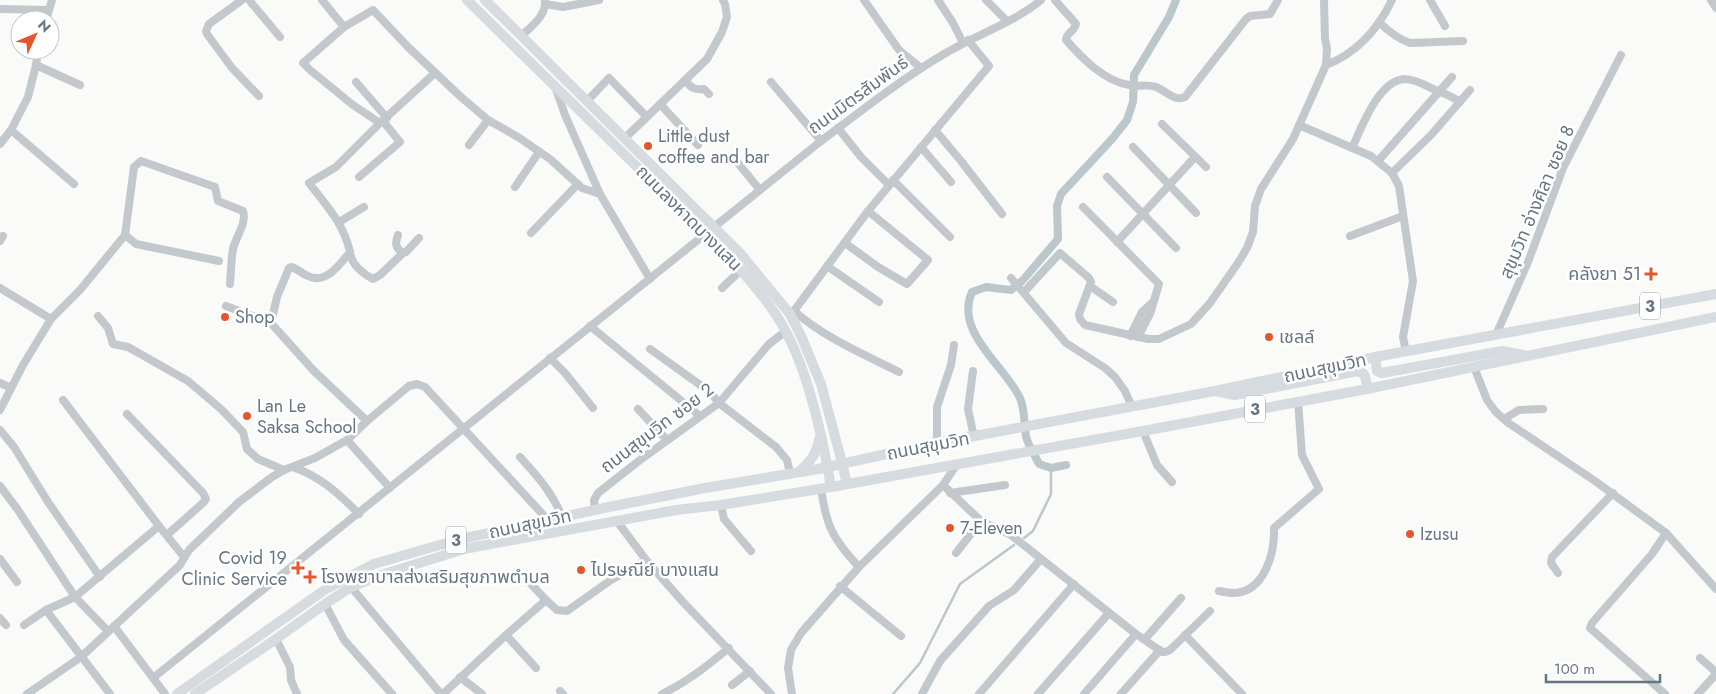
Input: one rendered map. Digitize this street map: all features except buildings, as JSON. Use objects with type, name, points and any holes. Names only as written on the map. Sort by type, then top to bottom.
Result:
[{"type":"main road","name":"ถนนลงหาดบางแสน","points":[[467,0],[710,230],[746,260],[792,312],[812,360],[834,432],[847,484]]},
{"type":"main road","name":"ถนนลงหาดบางแสน","points":[[485,0],[625,138],[710,230],[764,298],[786,331],[797,355],[820,435],[827,467],[826,487]]},
{"type":"main road","name":"ถนนสุขุมวิท","points":[[177,694],[326,589],[374,564],[461,539],[595,510],[843,464],[937,443],[1215,391],[1374,357],[1716,294]]},
{"type":"main road","name":"ถนนสุขุมวิท","points":[[195,694],[351,587],[381,574],[464,549],[676,510],[721,505],[847,484],[1143,431],[1367,389],[1716,319]]},
{"type":"main road","points":[[1374,357],[1377,371],[1382,373],[1502,351],[1530,357]]},
{"type":"main road","points":[[1215,391],[1235,395],[1358,371],[1365,375],[1367,389]]},
{"type":"main road","points":[[834,432],[842,450],[848,454],[866,458]]},
{"type":"main road","points":[[795,472],[811,461],[815,455],[820,435]]},
{"type":"street","points":[[0,9],[49,10],[52,0]]},
{"type":"street","points":[[242,0],[209,24],[206,31],[232,68],[259,96]]},
{"type":"street","points":[[249,0],[280,37]]},
{"type":"street","points":[[322,0],[344,27]]},
{"type":"street","points":[[521,36],[535,23],[544,10],[545,2],[563,7],[599,0]]},
{"type":"street","points":[[625,138],[707,59],[722,32],[726,17],[723,0]]},
{"type":"street","points":[[864,0],[899,50],[921,68]]},
{"type":"street","points":[[899,372],[836,341],[792,312],[868,211],[989,66],[966,42],[938,0]]},
{"type":"street","points":[[986,0],[1007,21]]},
{"type":"street","name":"ถนนมิตรสัมพันธ์","points":[[153,678],[838,128],[921,68],[1007,21],[1041,0]]},
{"type":"street","points":[[1054,0],[1076,24],[1075,28],[1066,38],[1066,41],[1098,71],[1130,86],[1146,85],[1155,87],[1174,98],[1182,98],[1185,97],[1244,20],[1250,16],[1270,14],[1278,0]]},
{"type":"street","points":[[1022,290],[1060,253],[1089,278],[1090,286],[1079,314],[1080,319],[1085,325],[1148,340],[1159,338],[1192,324],[1210,303],[1247,248],[1253,232],[1255,206],[1261,189],[1293,139],[1326,65],[1327,48],[1324,0]]},
{"type":"street","points":[[1326,65],[1341,59],[1358,47],[1379,22],[1392,0]]},
{"type":"street","points":[[1430,0],[1444,26]]},
{"type":"street","points":[[1711,0],[1716,8]]},
{"type":"street","points":[[383,121],[347,100],[303,63],[344,27],[373,10],[435,73],[488,120],[539,152],[582,188],[600,194]]},
{"type":"street","points":[[1379,22],[1393,34],[1410,43],[1463,41]]},
{"type":"street","name":"สุขุมวิท อ่างศิลา ซอย 8","points":[[1496,335],[1528,262],[1563,168],[1621,55]]},
{"type":"street","points":[[0,144],[11,130],[28,97],[37,60]]},
{"type":"street","points":[[36,65],[80,85]]},
{"type":"street","points":[[419,238],[406,252],[373,280],[364,275],[350,258],[347,237],[309,183],[336,167],[435,73]]},
{"type":"street","points":[[1378,161],[1452,77]]},
{"type":"street","points":[[587,101],[609,78],[647,117]]},
{"type":"street","points":[[1352,148],[1374,102],[1393,83],[1405,79],[1415,81],[1448,94],[1460,102]]},
{"type":"street","points":[[685,80],[690,87],[696,90],[704,89],[709,94]]},
{"type":"street","points":[[356,82],[400,142],[359,177]]},
{"type":"street","points":[[771,82],[821,141]]},
{"type":"street","points":[[556,86],[565,115],[600,194],[650,279]]},
{"type":"street","points":[[1392,173],[1432,134],[1470,90]]},
{"type":"street","points":[[660,104],[698,145]]},
{"type":"street","points":[[469,145],[488,120]]},
{"type":"street","points":[[1162,124],[1206,167]]},
{"type":"street","points":[[1299,125],[1372,156],[1392,173],[1399,186],[1413,280],[1403,337],[1406,352]]},
{"type":"street","points":[[838,128],[861,157],[950,237]]},
{"type":"street","points":[[11,130],[74,184]]},
{"type":"street","points":[[935,130],[1002,214]]},
{"type":"street","points":[[921,146],[951,182]]},
{"type":"street","points":[[1133,147],[1196,212]]},
{"type":"street","points":[[515,187],[539,152]]},
{"type":"street","points":[[733,156],[760,190]]},
{"type":"street","points":[[1117,242],[1195,157]]},
{"type":"street","points":[[0,410],[51,319],[80,290],[124,235],[134,167],[141,160],[214,187],[218,201],[240,208],[243,211],[242,228],[234,248],[230,284]]},
{"type":"street","points":[[1107,177],[1176,248]]},
{"type":"street","points":[[531,233],[578,184]]},
{"type":"street","points":[[338,222],[364,207]]},
{"type":"street","points":[[1083,207],[1159,284],[1152,303],[1142,312],[1134,336]]},
{"type":"street","points":[[844,243],[878,267],[907,284],[928,260],[868,211]]},
{"type":"street","points":[[1350,236],[1403,216]]},
{"type":"street","points":[[124,235],[136,244],[219,261]]},
{"type":"street","points":[[398,235],[396,246],[403,253]]},
{"type":"street","points":[[270,323],[288,268],[294,267],[311,278],[321,279],[337,268],[350,252]]},
{"type":"street","points":[[827,266],[879,302]]},
{"type":"street","points":[[722,288],[741,270]]},
{"type":"street","points":[[1011,278],[1066,343],[1116,377],[1132,407]]},
{"type":"street","points":[[1090,286],[1113,302]]},
{"type":"street","points":[[0,288],[51,319]]},
{"type":"street","points":[[226,306],[270,323],[313,370],[367,421]]},
{"type":"street","points":[[98,316],[108,328],[113,344],[128,347],[188,381],[222,409],[243,432],[247,449],[258,459],[284,470]]},
{"type":"street","points":[[590,326],[700,416]]},
{"type":"street","name":"ถนนสุขุมวิท ซอย 2","points":[[595,510],[594,500],[598,493],[719,403],[769,344],[786,331]]},
{"type":"street","points":[[937,443],[937,407],[951,365],[954,345]]},
{"type":"street","points":[[650,349],[710,392],[719,403],[783,453],[795,472]]},
{"type":"street","points":[[550,358],[565,373],[593,408]]},
{"type":"street","points":[[1474,367],[1487,400],[1494,411],[1666,533],[1716,589]]},
{"type":"street","points":[[973,371],[968,409],[974,437]]},
{"type":"street","points":[[0,382],[11,388]]},
{"type":"street","points":[[27,694],[81,657],[180,565],[184,557],[239,502],[284,470],[315,458],[347,440],[409,386],[417,384],[424,387],[548,520]]},
{"type":"street","points":[[62,400],[184,557]]},
{"type":"street","points":[[1219,591],[1235,593],[1246,590],[1260,578],[1265,572],[1274,536],[1274,528],[1319,488],[1302,456],[1298,401]]},
{"type":"street","points":[[638,409],[667,440]]},
{"type":"street","points":[[1504,419],[1519,410],[1543,409]]},
{"type":"street","points":[[127,414],[206,498],[204,502],[167,535]]},
{"type":"street","points":[[0,430],[14,446],[48,502],[100,577]]},
{"type":"street","points":[[1143,431],[1157,465],[1172,482]]},
{"type":"street","points":[[347,440],[390,488]]},
{"type":"street","points":[[520,457],[548,488],[562,517]]},
{"type":"street","points":[[792,694],[788,668],[791,650],[801,633],[858,567],[943,485],[957,464]]},
{"type":"street","points":[[293,467],[319,478],[359,514]]},
{"type":"street","points":[[943,485],[980,520],[1011,535],[1136,634],[1160,650],[1167,652],[1210,610]]},
{"type":"street","points":[[950,493],[1005,485]]},
{"type":"street","points":[[0,486],[75,597],[111,629],[165,694]]},
{"type":"street","points":[[826,487],[827,518],[833,535],[858,567]]},
{"type":"street","points":[[1558,572],[1551,563],[1552,557],[1612,494]]},
{"type":"street","points":[[721,505],[724,519],[751,551]]},
{"type":"street","points":[[956,553],[980,520]]},
{"type":"street","points":[[617,522],[646,560],[771,694]]},
{"type":"street","points":[[24,625],[46,610],[75,597],[159,526]]},
{"type":"street","points":[[1665,694],[1590,628],[1592,622],[1652,554],[1666,533]]},
{"type":"street","points":[[922,694],[934,671],[989,606],[1014,590],[1042,558]]},
{"type":"street","points":[[0,559],[17,582]]},
{"type":"street","points":[[530,583],[557,610],[567,611],[611,580],[646,560]]},
{"type":"street","points":[[979,694],[1074,584]]},
{"type":"street","points":[[840,586],[901,636]]},
{"type":"street","points":[[351,587],[442,694],[546,600]]},
{"type":"street","points":[[1144,639],[1181,598]]},
{"type":"street","points":[[325,604],[344,640],[392,694]]},
{"type":"street","points":[[46,610],[110,694]]},
{"type":"street","points":[[1038,694],[1109,613]]},
{"type":"street","points":[[0,618],[6,625]]},
{"type":"street","points":[[1084,694],[1136,634]]},
{"type":"street","points":[[506,635],[536,668]]},
{"type":"street","points":[[1185,635],[1242,694]]},
{"type":"street","points":[[276,639],[290,667],[291,680],[297,694]]},
{"type":"street","points":[[662,694],[680,685],[729,648]]},
{"type":"street","points":[[1121,694],[1160,650]]},
{"type":"street","points":[[1700,658],[1716,673],[1703,693]]},
{"type":"street","points":[[732,685],[750,671]]},
{"type":"street","points":[[460,677],[482,694]]},
{"type":"waterway","points":[[1066,465],[1051,468],[1039,464],[1027,440],[1022,402],[1013,386],[975,335],[968,307],[972,292],[986,287],[1011,290],[1023,280],[1058,239],[1057,206],[1061,194],[1113,138],[1127,120],[1133,102],[1134,75],[1169,17],[1176,0]]},
{"type":"waterway","points":[[1024,538],[1033,531],[1051,494],[1051,468]]},
{"type":"waterway","points":[[893,694],[920,663],[960,584],[1014,545]]},
{"type":"place","name":"Little dust coffee and bar","points":[[648,146]]},
{"type":"place","name":"คลังยา 51","points":[[1651,274]]},
{"type":"place","name":"Shop","points":[[225,317]]},
{"type":"place","name":"เชลล์","points":[[1269,337]]},
{"type":"place","name":"Lan Le Saksa School","points":[[247,416]]},
{"type":"place","name":"7-Eleven","points":[[950,528]]},
{"type":"place","name":"Izusu","points":[[1410,534]]},
{"type":"place","name":"Covid 19 Clinic Service","points":[[298,568]]},
{"type":"place","name":"ไปรษณีย์ บางแสน","points":[[581,570]]},
{"type":"place","name":"โรงพยาบาลส่งเสริมสุขภาพตำบล","points":[[310,577]]}]
